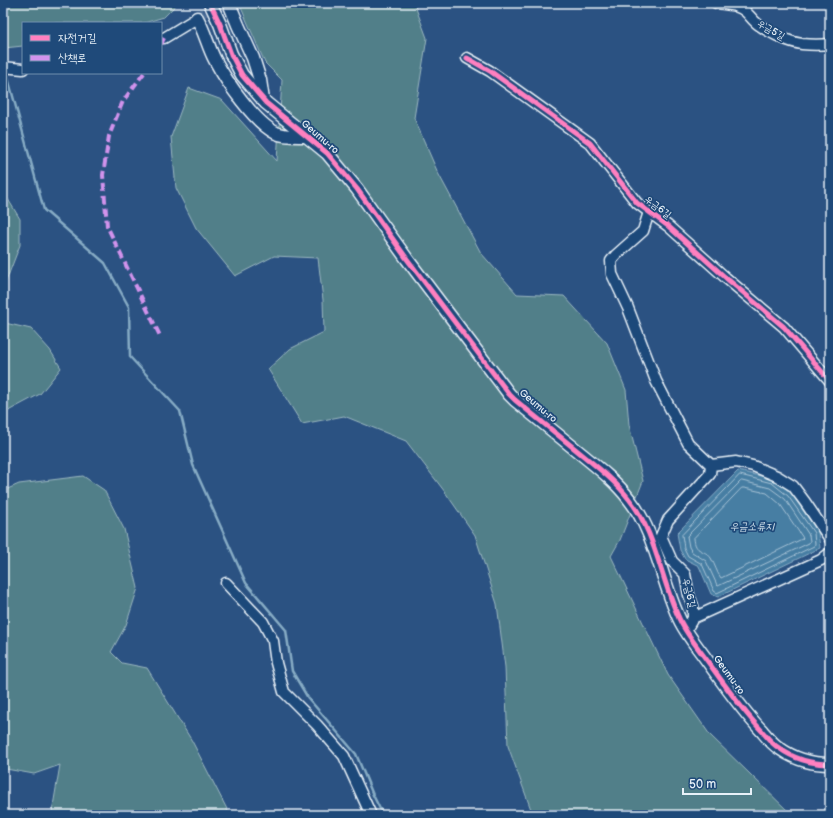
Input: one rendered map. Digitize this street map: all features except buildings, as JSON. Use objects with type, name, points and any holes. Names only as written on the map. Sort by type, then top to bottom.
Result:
[{"type":"street","name":"Geumu-ro","points":[[210,3],[242,75],[262,100],[327,154],[357,189],[407,259],[509,394],[597,467],[630,499],[644,521],[665,584],[678,617],[730,693],[777,748],[807,762],[830,764]]},
{"type":"street","points":[[230,3],[258,72],[262,100]]},
{"type":"street","name":"우금5길","points":[[716,3],[738,6],[744,10],[757,24],[787,40],[801,44],[830,44]]},
{"type":"street","points":[[162,38],[197,18],[202,27],[214,60],[233,90],[254,114],[268,128],[277,134],[285,136],[306,136]]},
{"type":"street","name":"우금6길","points":[[467,58],[490,71],[590,143],[637,203],[668,226],[784,327],[830,381]]},
{"type":"street","points":[[5,68],[22,69]]},
{"type":"street","name":"우금6길","points":[[649,212],[643,231],[611,261],[612,274],[628,308],[656,382],[688,443],[711,466],[710,474],[668,520],[661,536],[672,561],[685,574],[689,595],[693,606],[693,618],[686,630]]},
{"type":"street","points":[[711,466],[736,462],[753,466],[777,476],[793,486],[830,539]]},
{"type":"street","points":[[693,618],[821,560],[830,553]]},
{"type":"street","points":[[226,583],[263,622],[273,641],[276,663],[284,692],[317,725],[344,756],[371,815]]},
{"type":"green space","points":[[3,3],[178,3],[164,17],[147,22],[22,22],[22,46],[3,48]]},
{"type":"green space","points":[[239,3],[414,3],[427,38],[414,118],[438,173],[481,253],[517,294],[564,296],[607,343],[626,390],[629,425],[643,481],[620,540],[611,556],[668,675],[710,735],[792,815],[533,815],[508,746],[505,667],[497,604],[475,535],[445,492],[406,441],[344,416],[302,424],[268,369],[290,349],[324,332],[323,300],[318,258],[274,256],[235,276],[196,228],[176,188],[171,137],[189,88],[222,100],[277,161],[282,80],[265,63]]},
{"type":"green space","points":[[3,191],[20,219],[20,245],[3,289]]},
{"type":"green space","points":[[3,317],[5,323],[31,329],[50,350],[61,368],[40,394],[10,410],[3,416]]},
{"type":"green space","points":[[83,476],[104,490],[124,529],[138,588],[126,625],[111,652],[122,663],[147,668],[192,741],[230,815],[52,815],[60,765],[34,774],[6,769],[3,767],[3,491],[19,484]]},
{"type":"water","name":"우금소류지","points":[[738,471],[774,479],[791,493],[818,532],[820,548],[718,597],[711,594],[699,566],[685,559],[680,550],[677,533]]},
{"type":"waterway","points":[[3,72],[8,78],[44,210],[105,263],[129,307],[130,357],[180,411],[193,465],[246,583],[286,630],[292,671],[308,698],[356,754],[383,815]]},
{"type":"tunnel","points":[[197,18],[214,3]]},
{"type":"marked path","points":[[162,42],[164,38]]},
{"type":"marked path","points":[[143,74],[123,101],[109,136],[103,175],[107,226],[161,338]]},
{"type":"cycle path","points":[[210,3],[220,24],[231,54],[242,75],[266,103],[327,153],[357,189],[407,259],[509,394],[603,472],[629,499],[645,526],[657,556],[672,602],[690,638],[747,714],[772,742],[785,752],[803,760],[830,764]]},
{"type":"cycle path","points":[[467,58],[490,71],[590,143],[637,203],[668,226],[784,327],[830,381]]}]
